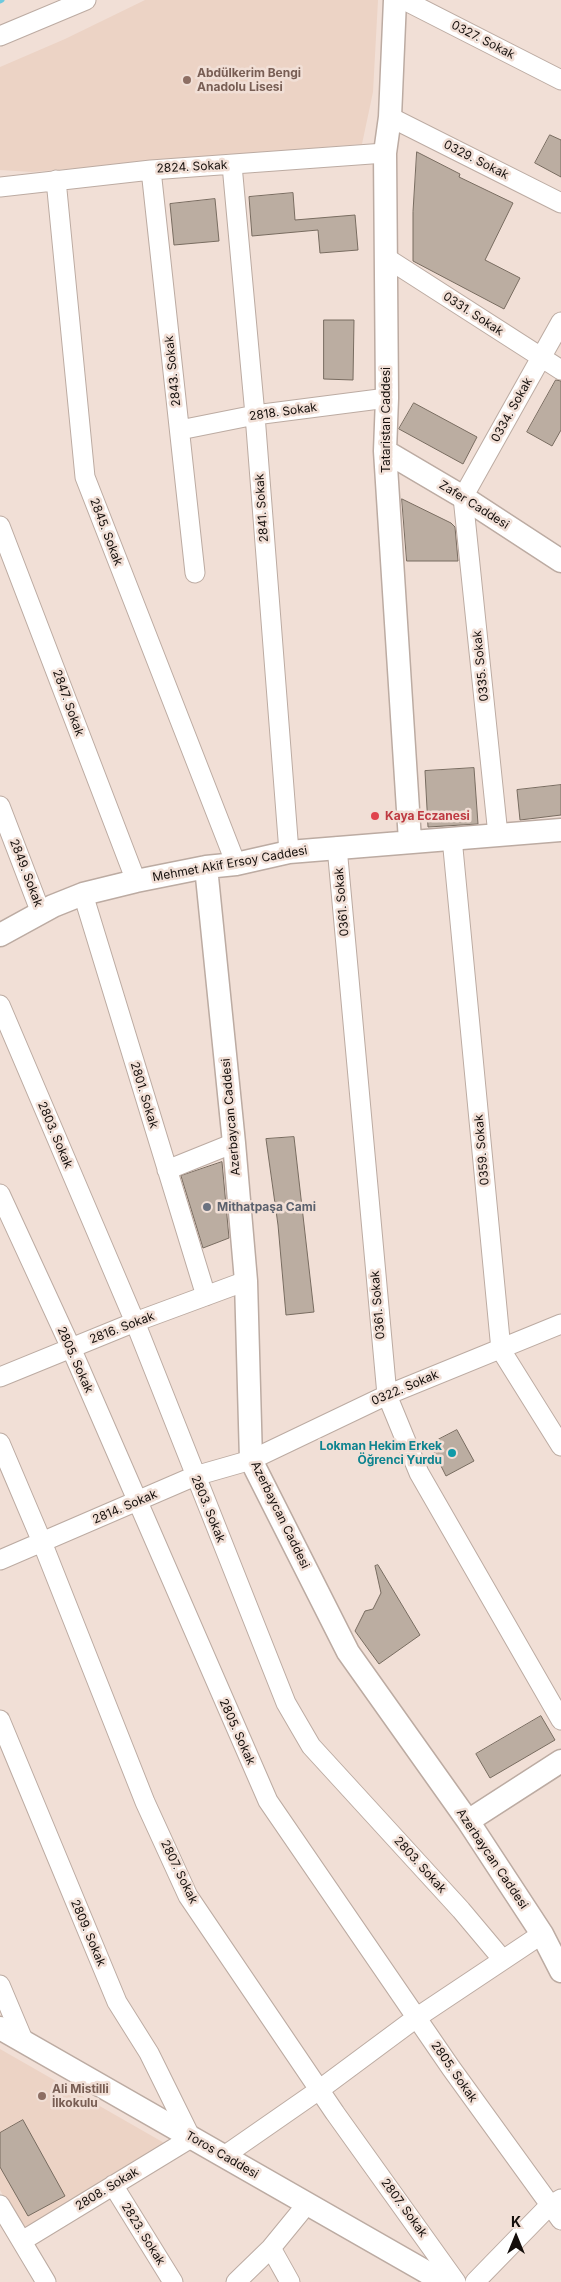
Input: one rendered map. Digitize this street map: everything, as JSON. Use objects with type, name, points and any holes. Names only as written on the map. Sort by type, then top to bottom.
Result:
[{"type":"street","points":[[0,36],[86,0]]},
{"type":"street","name":"Tataristan Caddesi","points":[[395,0],[390,117],[385,154],[385,451],[410,841]]},
{"type":"street","name":"0327. Sokak","points":[[404,0],[561,80]]},
{"type":"street","name":"0329. Sokak","points":[[390,117],[561,203]]},
{"type":"street","name":"2824. Sokak","points":[[0,187],[151,170],[385,154]]},
{"type":"street","name":"2841. Sokak","points":[[232,165],[255,415],[289,852]]},
{"type":"street","name":"2843. Sokak","points":[[151,170],[195,573]]},
{"type":"street","name":"2845. Sokak","points":[[56,180],[86,477],[236,864]]},
{"type":"street","name":"0331. Sokak","points":[[385,257],[561,370]]},
{"type":"street","name":"0334. Sokak","points":[[463,497],[561,322]]},
{"type":"street","name":"2818. Sokak","points":[[180,430],[255,415],[386,398]]},
{"type":"street","name":"Zafer Caddesi","points":[[385,451],[463,497],[561,561]]},
{"type":"street","name":"0335. Sokak","points":[[463,497],[498,835]]},
{"type":"street","name":"2847. Sokak","points":[[0,526],[136,881]]},
{"type":"street","name":"2849. Sokak","points":[[0,806],[41,912]]},
{"type":"street","name":"Mehmet Akif Ersoy Caddesi","points":[[0,935],[41,912],[83,894],[206,867],[236,864],[289,852],[561,830]]},
{"type":"street","name":"0359. Sokak","points":[[452,838],[501,1350],[561,1446]]},
{"type":"street","name":"0361. Sokak","points":[[337,847],[386,1395],[420,1473],[561,1720]]},
{"type":"street","name":"Azerbaycan Caddesi","points":[[206,867],[246,1281],[252,1460],[348,1652],[468,1821],[542,1934],[561,1971]]},
{"type":"street","name":"2801. Sokak","points":[[83,894],[206,1296]]},
{"type":"street","name":"2803. Sokak","points":[[0,1005],[135,1322],[286,1703],[311,1746],[461,1910],[503,1960]]},
{"type":"street","points":[[167,1170],[234,1143]]},
{"type":"street","name":"2805. Sokak","points":[[0,1194],[70,1348],[268,1801],[416,2018],[557,2209]]},
{"type":"street","name":"2816. Sokak","points":[[0,1377],[135,1322],[246,1281]]},
{"type":"street","name":"0322. Sokak","points":[[252,1460],[386,1395],[501,1350],[561,1324]]},
{"type":"street","name":"2807. Sokak","points":[[0,1443],[42,1542],[145,1802],[188,1896],[319,2090],[456,2282]]},
{"type":"street","name":"2814. Sokak","points":[[0,1560],[195,1476],[252,1460]]},
{"type":"street","name":"2809. Sokak","points":[[0,1720],[117,2002],[149,2054],[191,2138]]},
{"type":"street","points":[[468,1821],[561,1761]]},
{"type":"street","points":[[224,2156],[319,2090],[416,2018],[542,1934]]},
{"type":"street","points":[[0,1985],[24,2042]]},
{"type":"street","name":"Toros Caddesi","points":[[0,2028],[307,2204],[419,2274],[444,2282]]},
{"type":"street","name":"2808. Sokak","points":[[22,2241],[191,2138]]},
{"type":"street","name":"2823. Sokak","points":[[113,2185],[173,2282]]},
{"type":"street","points":[[236,2282],[271,2248],[307,2204]]},
{"type":"street","points":[[0,2205],[46,2282]]},
{"type":"street","points":[[474,2282],[557,2209]]},
{"type":"street","points":[[271,2248],[290,2282]]},
{"type":"shaded area","name":"Abdülkerim Bengi Anadolu Lisesi","points":[[145,0],[378,0],[373,92],[362,144],[32,172],[0,170],[0,67],[65,39]]},
{"type":"shaded area","name":"Ali Mistilli İlkokulu","points":[[0,2049],[166,2144],[23,2231],[0,2190]]},
{"type":"building","points":[[550,135],[561,140],[561,177],[535,163]]},
{"type":"building","points":[[417,152],[460,174],[459,177],[513,203],[485,260],[520,278],[504,309],[413,261],[413,212]]},
{"type":"building","points":[[293,193],[295,220],[355,215],[358,250],[320,253],[318,230],[252,236],[249,197]]},
{"type":"building","points":[[215,199],[219,241],[174,245],[170,204]]},
{"type":"building","points":[[324,320],[354,320],[353,380],[324,379]]},
{"type":"building","points":[[556,380],[561,381],[561,430],[552,446],[527,432]]},
{"type":"building","points":[[414,403],[477,437],[463,464],[399,429]]},
{"type":"building","points":[[402,499],[451,523],[455,527],[458,561],[407,561]]},
{"type":"building","points":[[474,768],[478,824],[428,827],[425,771]]},
{"type":"building","points":[[561,785],[561,815],[520,820],[517,790]]},
{"type":"building","points":[[294,1137],[314,1312],[286,1315],[278,1225],[266,1139]]},
{"type":"building","name":"Mithatpaşa Cami","points":[[222,1162],[229,1238],[203,1248],[181,1176]]},
{"type":"building","name":"Lokman Hekim Erkek Öğrenci Yurdu","points":[[457,1430],[474,1461],[446,1476],[430,1444]]},
{"type":"building","points":[[378,1565],[420,1635],[379,1664],[355,1631],[365,1611],[373,1609],[381,1593],[375,1566]]},
{"type":"building","points":[[541,1716],[555,1740],[490,1778],[476,1754]]},
{"type":"building","points":[[23,2120],[65,2196],[28,2216],[0,2167],[0,2133]]},
{"type":"place","name":"Abdülkerim Bengi Anadolu Lisesi","points":[[187,80]]},
{"type":"place","name":"Kaya Eczanesi","points":[[375,816]]},
{"type":"place","name":"Mithatpaşa Cami","points":[[207,1207]]},
{"type":"place","name":"Lokman Hekim Erkek Öğrenci Yurdu","points":[[452,1453]]},
{"type":"place","name":"Ali Mistilli İlkokulu","points":[[42,2096]]}]
